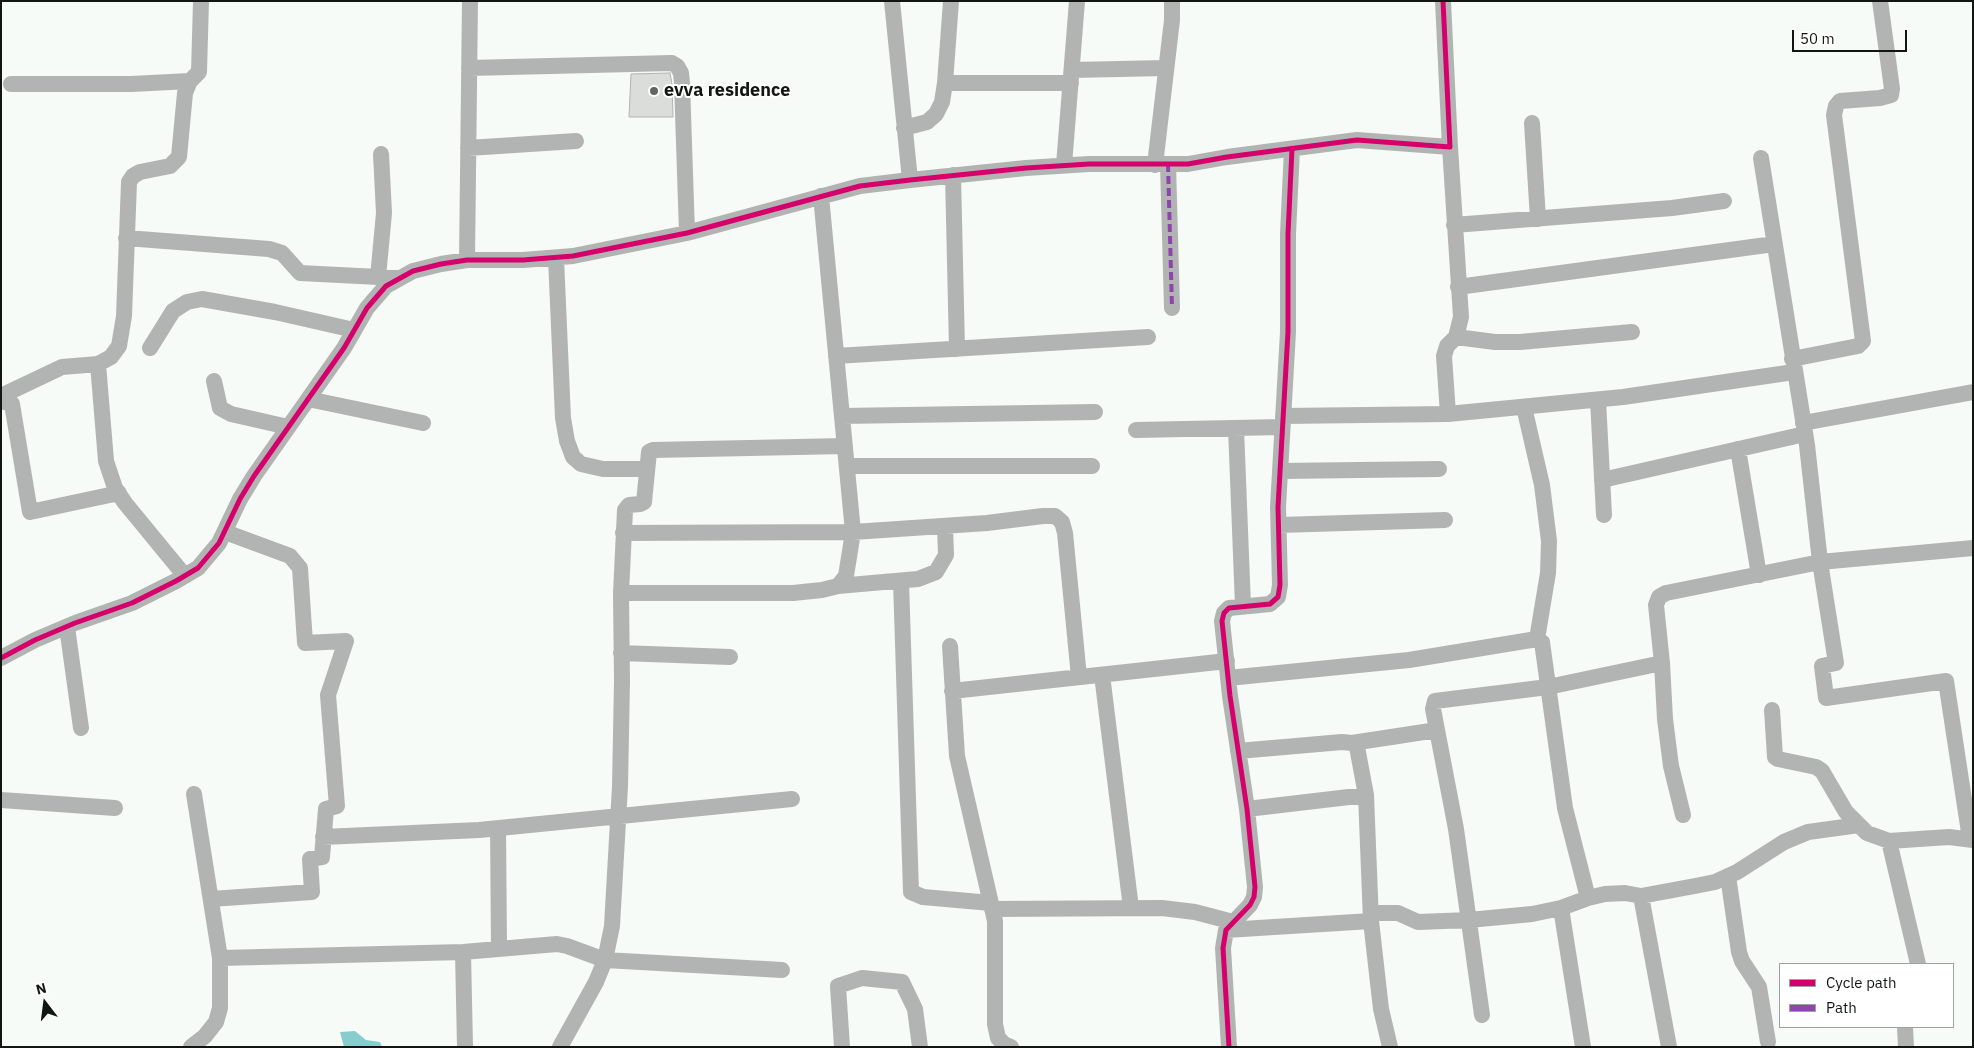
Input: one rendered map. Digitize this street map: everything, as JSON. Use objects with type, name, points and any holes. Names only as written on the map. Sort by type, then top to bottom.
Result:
[{"type":"street","points":[[1,396],[62,367],[98,364],[111,357],[119,346],[124,316],[129,182],[133,176],[140,172],[170,166],[179,157],[185,93],[190,81],[199,72],[201,1]]},
{"type":"street","points":[[468,260],[470,1]]},
{"type":"street","points":[[892,1],[910,180]]},
{"type":"street","points":[[904,128],[927,122],[936,114],[942,102],[951,1]]},
{"type":"street","points":[[1064,165],[1077,1]]},
{"type":"street","points":[[1172,1],[1172,20],[1166,68],[1162,165],[1172,308]]},
{"type":"street","points":[[1443,1],[1454,225],[1461,317],[1456,338],[1447,346],[1444,356],[1448,414]]},
{"type":"street","points":[[1136,430],[1236,428],[1282,422],[1448,414],[1598,400],[1793,365],[1858,346],[1863,341],[1834,115],[1836,106],[1840,101],[1880,98],[1891,95],[1892,89],[1880,1]]},
{"type":"street","points":[[469,68],[672,64],[677,66],[681,73],[682,83],[686,232]]},
{"type":"street","points":[[945,83],[1072,76],[1166,68]]},
{"type":"street","points":[[11,84],[131,84],[190,81]]},
{"type":"street","points":[[1532,123],[1538,219]]},
{"type":"street","points":[[1,658],[34,640],[132,603],[198,568],[225,532],[240,499],[254,476],[308,399],[367,308],[386,286],[398,278],[426,266],[468,260],[573,256],[686,232],[860,186],[953,175],[1064,165],[1188,164],[1227,156],[1357,140],[1450,147]]},
{"type":"street","points":[[468,148],[576,141]]},
{"type":"street","points":[[1229,1047],[1223,948],[1229,926],[1250,905],[1254,897],[1247,809],[1228,678],[1222,621],[1224,613],[1230,608],[1270,604],[1278,597],[1280,585],[1280,470],[1288,332],[1288,234],[1292,149]]},
{"type":"street","points":[[378,277],[384,214],[380,154]]},
{"type":"street","points":[[1761,158],[1804,428],[1820,562],[1836,663],[1822,666],[1826,698],[1946,681],[1971,840],[1925,838],[1889,841],[1867,833],[1838,801],[1822,771],[1816,767],[1776,758],[1772,710]]},
{"type":"street","points":[[953,175],[957,349]]},
{"type":"street","points":[[821,196],[853,532],[846,576],[838,586]]},
{"type":"street","points":[[1454,225],[1672,208],[1724,201]]},
{"type":"street","points":[[126,238],[269,249],[282,253],[300,273],[398,278]]},
{"type":"street","points":[[1458,287],[1774,244]]},
{"type":"street","points":[[556,258],[563,418],[567,441],[573,457],[581,464],[602,468],[647,469]]},
{"type":"street","points":[[150,348],[173,311],[187,302],[202,300],[275,312],[354,330]]},
{"type":"street","points":[[1456,338],[1494,342],[1520,342],[1632,332]]},
{"type":"street","points":[[836,356],[1148,338]]},
{"type":"street","points":[[98,364],[106,461],[119,493],[125,503],[185,576]]},
{"type":"street","points":[[214,381],[220,408],[231,414],[288,427]]},
{"type":"street","points":[[1602,480],[1738,449],[1804,428],[1973,392]]},
{"type":"street","points":[[308,399],[423,423]]},
{"type":"street","points":[[1598,400],[1604,515]]},
{"type":"street","points":[[1,401],[12,404],[30,512],[119,493]]},
{"type":"street","points":[[1524,407],[1542,485],[1549,541],[1548,573],[1537,639]]},
{"type":"street","points":[[842,416],[1096,412]]},
{"type":"street","points":[[1236,428],[1243,606]]},
{"type":"street","points":[[560,1047],[596,982],[605,960],[612,926],[620,786],[620,593],[623,533],[626,507],[644,502],[649,452],[653,450],[845,446]]},
{"type":"street","points":[[1738,449],[1759,575]]},
{"type":"street","points":[[847,466],[1092,466]]},
{"type":"street","points":[[1280,470],[1439,469]]},
{"type":"street","points":[[623,533],[853,532],[986,524],[1054,516],[1062,522],[1065,533],[1080,677]]},
{"type":"street","points":[[1279,525],[1445,520]]},
{"type":"street","points":[[620,593],[793,593],[838,586],[918,579],[929,576],[942,566],[946,555],[945,526]]},
{"type":"street","points":[[210,898],[312,892],[310,859],[322,857],[326,809],[337,806],[328,695],[346,641],[305,643],[300,568],[290,556],[225,532]]},
{"type":"street","points":[[1683,815],[1671,766],[1665,719],[1656,605],[1659,597],[1666,593],[1820,562],[1973,548]]},
{"type":"street","points":[[901,581],[911,892],[923,897],[992,906],[1177,909],[1229,926],[1371,917],[1398,912],[1418,922],[1469,920],[1532,914],[1561,908],[1605,894],[1625,893],[1641,896],[1715,882],[1784,842],[1808,832],[1859,825]]},
{"type":"street","points":[[67,627],[81,728]]},
{"type":"street","points":[[1228,678],[1408,660],[1537,639],[1542,642],[1565,808],[1588,898]]},
{"type":"street","points":[[950,646],[957,756],[995,921],[996,1024],[1001,1046]]},
{"type":"street","points":[[621,653],[730,657]]},
{"type":"street","points":[[952,691],[1226,661]]},
{"type":"street","points":[[1482,1015],[1456,829],[1433,709],[1435,701],[1548,687],[1662,663]]},
{"type":"street","points":[[1102,675],[1131,908]]},
{"type":"street","points":[[1238,751],[1342,742],[1352,743],[1437,730]]},
{"type":"street","points":[[1352,743],[1357,747],[1366,795],[1371,917],[1381,1009],[1390,1047]]},
{"type":"street","points":[[191,1047],[205,1036],[216,1022],[220,1008],[220,958],[194,794]]},
{"type":"street","points":[[1247,809],[1366,795]]},
{"type":"street","points":[[323,837],[498,828],[792,799]]},
{"type":"street","points":[[1,800],[115,808]]},
{"type":"street","points":[[498,828],[499,947]]},
{"type":"street","points":[[1889,841],[1918,963]]},
{"type":"street","points":[[1728,876],[1739,952],[1742,961],[1759,987],[1768,1042]]},
{"type":"street","points":[[1641,896],[1669,1047]]},
{"type":"street","points":[[1561,908],[1583,1047]]},
{"type":"street","points":[[220,958],[463,952],[499,947],[557,944],[605,960],[782,970]]},
{"type":"street","points":[[463,952],[465,1047]]},
{"type":"street","points":[[842,1047],[838,986],[862,978],[902,982],[915,1009],[920,1047]]},
{"type":"street","points":[[1905,1028],[1906,1047]]},
{"type":"water","points":[[355,1031],[366,1040],[380,1042],[382,1047],[344,1047],[340,1032]]},
{"type":"building","name":"evva residence","points":[[670,73],[673,117],[629,117],[631,74]]},
{"type":"marked path","points":[[1168,164],[1172,308]]},
{"type":"cycle path","points":[[1,658],[35,640],[75,623],[132,603],[198,568],[219,543],[240,499],[254,476],[344,348],[367,308],[386,286],[413,271],[467,260],[523,260],[573,256],[687,233],[860,186],[910,180],[1026,168],[1089,164],[1188,164],[1357,140],[1450,147],[1443,1]]},
{"type":"cycle path","points":[[1229,1047],[1223,948],[1226,930],[1250,905],[1254,897],[1255,887],[1247,809],[1230,696],[1222,621],[1224,613],[1229,608],[1270,604],[1278,597],[1280,585],[1278,507],[1288,332],[1288,234],[1292,149]]},
{"type":"place","name":"evva residence","points":[[654,91]]}]
